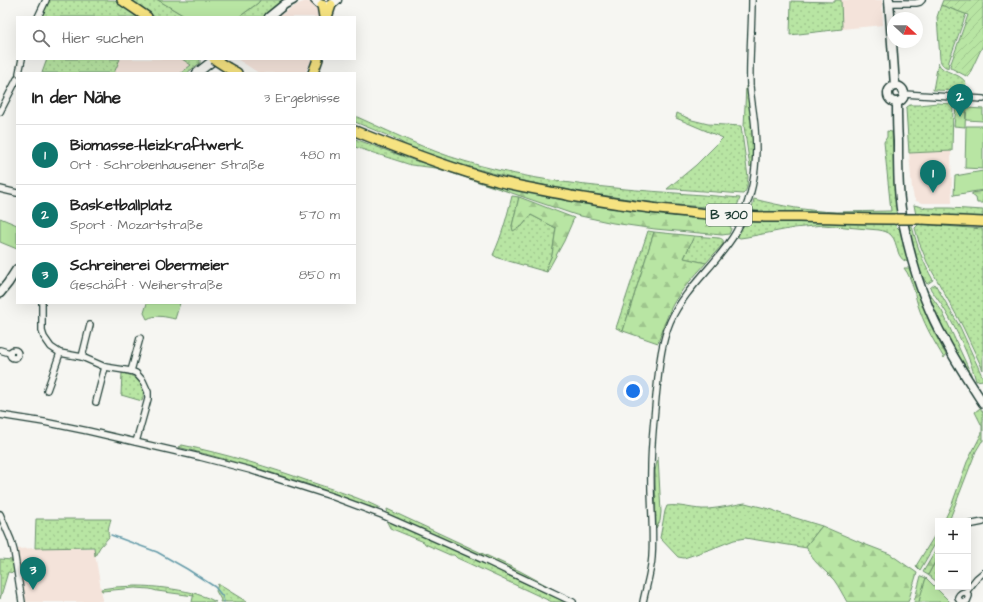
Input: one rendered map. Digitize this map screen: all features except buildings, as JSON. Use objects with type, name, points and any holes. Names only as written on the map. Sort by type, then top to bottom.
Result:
[{"type":"highway","points":[[122,0],[146,16]]},
{"type":"highway","points":[[325,16],[326,3]]},
{"type":"highway","points":[[216,60],[235,72]]},
{"type":"highway","points":[[313,72],[318,60]]},
{"type":"highway","name":"B 300","points":[[356,131],[438,163],[497,180],[529,188],[598,201],[670,210],[740,216],[835,219],[920,219],[983,222]]},
{"type":"main road","points":[[270,16],[293,0]]},
{"type":"main road","points":[[889,1],[895,86]]},
{"type":"main road","points":[[198,72],[213,60]]},
{"type":"main road","points":[[895,86],[902,88],[904,94],[902,99],[897,102],[891,100],[888,95],[890,89],[895,86]]},
{"type":"main road","points":[[897,102],[898,172],[900,195],[904,226],[910,251],[932,316],[958,365],[983,403]]},
{"type":"main road","points":[[0,293],[16,273]]},
{"type":"street","points":[[38,16],[46,0]]},
{"type":"street","points":[[643,602],[652,558],[651,452],[664,339],[676,309],[685,296],[718,258],[736,232],[746,211],[753,183],[756,153],[755,128],[750,89],[752,0]]},
{"type":"street","points":[[889,1],[916,3],[922,0]]},
{"type":"street","points":[[19,72],[22,60]]},
{"type":"street","points":[[0,112],[16,81]]},
{"type":"street","points":[[904,94],[983,99]]},
{"type":"street","points":[[0,189],[16,192]]},
{"type":"street","points":[[42,304],[42,331],[51,348],[60,353],[82,357],[105,367],[131,371],[140,377],[146,386],[148,399],[136,442]]},
{"type":"street","points":[[82,357],[90,325]]},
{"type":"street","points":[[131,371],[140,338]]},
{"type":"street","points":[[0,350],[10,353]]},
{"type":"street","points":[[47,390],[60,353]]},
{"type":"street","points":[[96,402],[105,367]]},
{"type":"street","points":[[0,415],[81,429],[200,457],[250,470],[331,496],[382,515],[484,560],[573,602]]},
{"type":"street","points":[[0,514],[14,551],[22,602]]},
{"type":"street","points":[[971,524],[983,522]]},
{"type":"street","points":[[960,601],[958,597],[960,594],[966,592],[983,573]]},
{"type":"shaded area","points":[[841,0],[882,0],[883,25],[842,29]]},
{"type":"shaded area","points":[[306,1],[314,4],[320,16],[279,16],[298,4]]},
{"type":"shaded area","points":[[120,60],[184,60],[191,65],[182,72],[114,72]]},
{"type":"shaded area","points":[[239,60],[312,60],[306,72],[257,72]]},
{"type":"shaded area","points":[[951,151],[952,203],[923,203],[916,201],[912,189],[909,153]]},
{"type":"shaded area","points":[[94,548],[103,601],[26,602],[17,549]]},
{"type":"green space","points":[[48,0],[115,0],[137,16],[40,16]]},
{"type":"green space","points":[[129,0],[158,0],[184,16],[153,16]]},
{"type":"green space","points":[[158,0],[260,0],[240,16],[184,16]]},
{"type":"green space","points":[[260,0],[285,0],[264,16],[240,16]]},
{"type":"green space","points":[[835,0],[841,0],[842,29],[790,35],[791,1],[835,2]]},
{"type":"green space","points":[[943,0],[983,0],[983,45],[968,77],[950,66],[968,15],[941,5]]},
{"type":"green space","points":[[941,5],[966,14],[949,61],[948,68],[942,65],[940,59],[937,17]]},
{"type":"green space","points":[[47,60],[120,60],[114,72],[42,72]]},
{"type":"green space","points":[[184,60],[200,60],[200,63],[188,72],[182,72],[191,65]]},
{"type":"green space","points":[[938,63],[940,67],[963,79],[966,83],[962,91],[933,90]]},
{"type":"green space","points":[[746,86],[748,86],[749,105],[753,127],[753,164],[750,167],[744,126]]},
{"type":"green space","points":[[937,103],[953,104],[952,151],[909,153],[907,107],[910,105]]},
{"type":"green space","points":[[956,107],[966,107],[965,127],[954,126]]},
{"type":"green space","points":[[967,108],[983,109],[983,121],[966,120]]},
{"type":"green space","points":[[677,113],[692,120],[708,124],[741,126],[748,177],[747,188],[743,194],[667,189],[696,165],[723,138],[676,118]]},
{"type":"green space","points":[[356,116],[436,152],[498,170],[532,177],[601,187],[740,198],[736,209],[662,204],[580,192],[522,181],[462,165],[412,149],[396,139],[356,122]]},
{"type":"green space","points":[[966,126],[983,126],[983,169],[965,168]]},
{"type":"green space","points":[[887,131],[892,132],[894,172],[899,214],[835,215],[751,212],[754,199],[815,211],[891,211],[884,142],[887,137]]},
{"type":"green space","points":[[356,139],[413,160],[507,187],[506,191],[436,168],[411,165],[356,147]]},
{"type":"green space","points":[[983,171],[983,190],[954,195],[955,176]]},
{"type":"green space","points":[[507,187],[551,198],[596,206],[646,213],[730,221],[731,229],[729,234],[722,235],[655,229],[613,223],[576,215],[506,191]]},
{"type":"green space","points":[[983,191],[983,203],[977,203],[976,198],[972,195],[972,193]]},
{"type":"green space","points":[[512,196],[519,197],[512,226],[522,226],[531,215],[556,228],[552,255],[547,266],[547,272],[498,258],[493,255],[502,233]]},
{"type":"green space","points":[[519,197],[574,218],[564,241],[547,272],[547,266],[552,255],[556,228],[531,215],[522,226],[513,231],[512,226]]},
{"type":"green space","points":[[914,205],[926,208],[983,210],[983,218],[916,215]]},
{"type":"green space","points":[[0,218],[16,225],[16,249],[0,242]]},
{"type":"green space","points":[[750,222],[889,223],[895,225],[900,230],[908,262],[901,258],[893,238],[887,232],[823,225],[794,228],[740,238],[738,237],[740,230]]},
{"type":"green space","points":[[919,224],[983,229],[983,370],[963,327],[927,262],[915,228]]},
{"type":"green space","points":[[907,226],[912,226],[926,267],[933,280],[927,284],[917,263]]},
{"type":"green space","points":[[648,231],[654,232],[623,331],[616,328]]},
{"type":"green space","points":[[654,232],[694,236],[684,258],[706,263],[687,284],[675,301],[667,316],[658,343],[623,331]]},
{"type":"green space","points":[[694,236],[719,238],[723,240],[723,244],[706,263],[684,258]]},
{"type":"green space","points":[[904,268],[911,268],[928,319],[946,355],[944,358],[925,323],[912,283]]},
{"type":"green space","points":[[935,284],[960,327],[983,380],[976,381],[967,354],[959,337],[944,309],[930,288]]},
{"type":"green space","points":[[926,289],[942,311],[971,374],[972,383],[946,340],[927,296]]},
{"type":"green space","points":[[147,304],[180,304],[175,319],[157,316],[147,319],[144,313]]},
{"type":"green space","points":[[122,373],[133,376],[140,382],[143,390],[142,401],[121,395]]},
{"type":"green space","points":[[980,408],[983,412],[983,441],[976,451],[950,518],[945,518],[967,462],[982,433],[982,426],[975,412]]},
{"type":"green space","points":[[182,445],[279,471],[355,497],[380,508],[363,505],[331,492],[274,474],[178,447]]},
{"type":"green space","points":[[658,457],[661,512],[660,521],[656,528],[655,471]]},
{"type":"green space","points":[[745,503],[773,510],[822,526],[806,546],[807,548],[745,538],[734,540],[684,558],[678,557],[660,538],[667,506],[708,509]]},
{"type":"green space","points":[[387,509],[520,571],[555,590],[388,515]]},
{"type":"green space","points":[[36,519],[111,519],[108,530],[109,537],[100,547],[95,556],[94,547],[35,548]]},
{"type":"green space","points":[[386,520],[431,539],[565,602],[552,602],[457,558],[454,555],[450,555],[390,528]]},
{"type":"green space","points":[[822,526],[890,554],[917,573],[908,602],[847,602],[834,580],[815,561],[808,552],[806,546]]},
{"type":"green space","points":[[935,535],[935,544],[920,570],[916,566]]},
{"type":"green space","points":[[935,552],[935,562],[928,575],[923,572]]},
{"type":"green space","points":[[0,559],[12,560],[15,573],[8,572],[0,599]]},
{"type":"green space","points":[[935,562],[935,580],[928,575]]},
{"type":"green space","points":[[921,576],[926,578],[919,602],[914,602]]},
{"type":"green space","points":[[926,578],[935,587],[935,590],[938,590],[950,602],[919,602]]},
{"type":"green space","points":[[218,584],[247,602],[220,602],[221,600],[216,591]]},
{"type":"green space","points":[[136,586],[180,590],[194,593],[194,596],[150,589],[135,588],[102,591],[101,589]]},
{"type":"green space","points":[[194,593],[208,598],[216,602],[192,602]]},
{"type":"waterway","points":[[111,535],[157,552],[187,569],[215,587],[223,597],[224,602]]},
{"type":"place","name":"Basketballplatz","points":[[960,117]]},
{"type":"place","name":"Biomasse-Heizkraftwerk","points":[[933,193]]},
{"type":"place","name":"Schreinerei Obermeier","points":[[33,590]]}]
